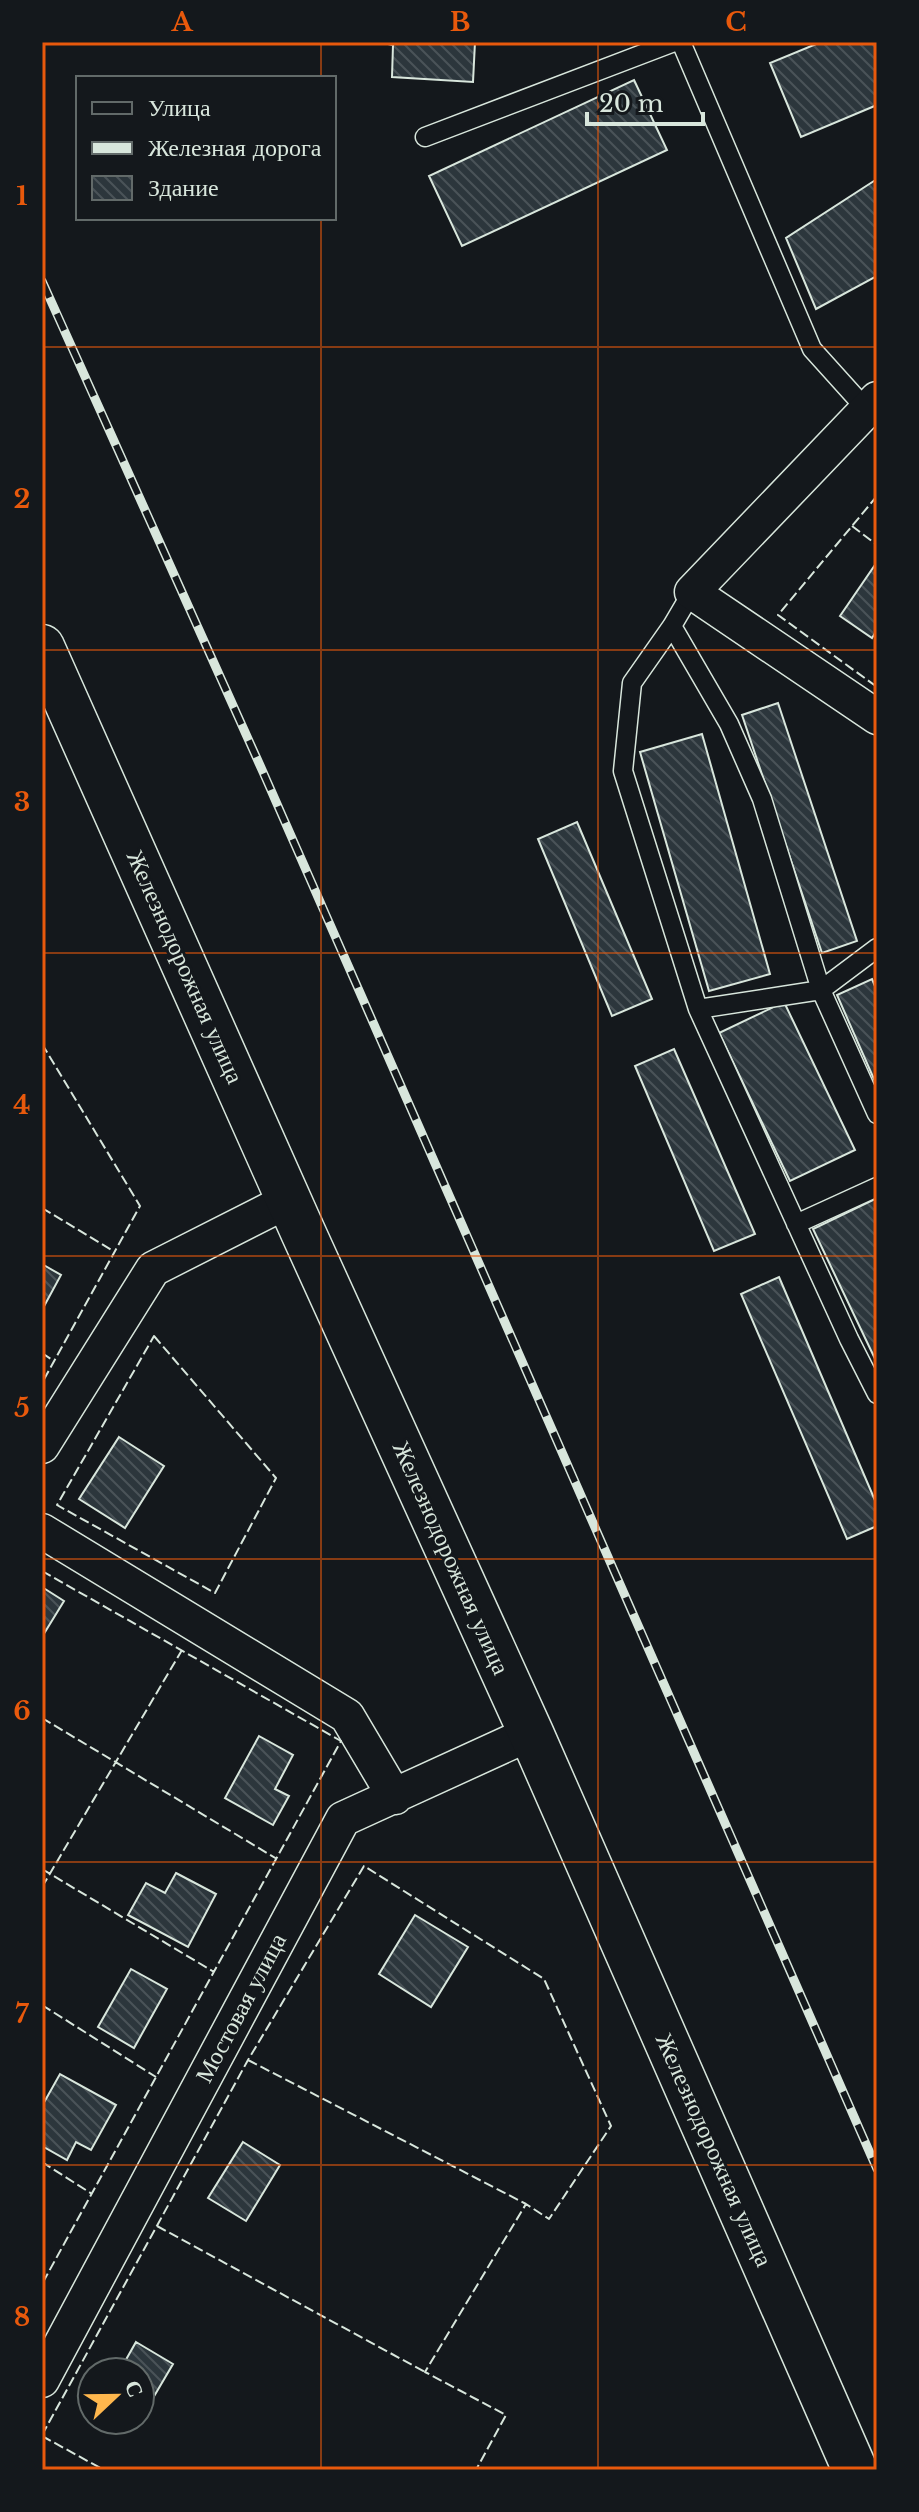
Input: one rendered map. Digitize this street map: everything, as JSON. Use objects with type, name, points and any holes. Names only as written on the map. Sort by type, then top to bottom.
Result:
[{"type":"street","points":[[872,404],[692,592],[877,717]]},
{"type":"street","name":"Железнодорожная улица","points":[[46,670],[531,1733],[855,2470]]},
{"type":"street","points":[[42,1446],[153,1269],[289,1200]]},
{"type":"street","points":[[42,1531],[347,1716],[395,1797]]},
{"type":"street","name":"Мостовая улица","points":[[42,2380],[343,1819],[531,1733]]},
{"type":"lane","points":[[425,137],[674,42]]},
{"type":"lane","points":[[681,42],[812,349],[872,404]]},
{"type":"lane","points":[[692,592],[632,683],[623,771],[698,1009],[877,1394]]},
{"type":"lane","points":[[672,626],[729,724],[762,799],[821,990],[877,1114]]},
{"type":"lane","points":[[698,1009],[821,990],[877,948]]},
{"type":"lane","points":[[796,1224],[877,1187]]},
{"type":"building","points":[[378,42],[475,42],[473,82],[392,77],[393,45]]},
{"type":"building","points":[[821,42],[877,42],[877,105],[801,137],[770,63]]},
{"type":"building","points":[[634,80],[667,150],[462,246],[429,176]]},
{"type":"building","points":[[877,179],[877,276],[816,309],[786,238]]},
{"type":"building","points":[[877,562],[877,630],[872,638],[840,616]]},
{"type":"building","points":[[778,703],[857,941],[822,953],[742,715]]},
{"type":"building","points":[[702,734],[770,974],[709,991],[640,752]]},
{"type":"building","points":[[577,822],[652,999],[612,1016],[538,839]]},
{"type":"building","points":[[872,979],[877,991],[877,1086],[837,995]]},
{"type":"building","points":[[784,1002],[855,1150],[790,1181],[719,1033]]},
{"type":"building","points":[[674,1049],[755,1234],[714,1251],[635,1066]]},
{"type":"building","points":[[877,1198],[877,1363],[813,1229]]},
{"type":"building","points":[[42,1264],[61,1275],[42,1310]]},
{"type":"building","points":[[779,1277],[877,1505],[877,1526],[847,1539],[741,1294]]},
{"type":"building","points":[[119,1437],[164,1466],[125,1528],[79,1499]]},
{"type":"building","points":[[42,1587],[64,1601],[42,1637]]},
{"type":"building","points":[[259,1736],[293,1755],[275,1789],[289,1796],[273,1825],[225,1798]]},
{"type":"building","points":[[176,1873],[216,1894],[188,1947],[128,1915],[146,1883],[165,1893]]},
{"type":"building","points":[[415,1915],[468,1947],[431,2007],[379,1974]]},
{"type":"building","points":[[131,1969],[167,1989],[134,2048],[98,2027]]},
{"type":"building","points":[[60,2074],[116,2105],[91,2150],[76,2142],[67,2160],[42,2146],[42,2106]]},
{"type":"building","points":[[243,2142],[280,2165],[246,2221],[208,2198]]},
{"type":"building","points":[[136,2342],[173,2364],[156,2393],[156,2356],[128,2356]]},
{"type":"railway","points":[[42,281],[263,772],[877,2169]]},
{"type":"fence","points":[[877,496],[778,615],[877,687]]},
{"type":"fence","points":[[852,526],[877,545]]},
{"type":"fence","points":[[42,1044],[140,1206],[42,1383]]},
{"type":"fence","points":[[42,1208],[115,1252]]},
{"type":"fence","points":[[154,1336],[276,1478],[215,1593],[57,1505],[154,1336]]},
{"type":"fence","points":[[42,1353],[54,1361]]},
{"type":"fence","points":[[42,1571],[341,1741],[42,2284]]},
{"type":"fence","points":[[42,1887],[182,1650]]},
{"type":"fence","points":[[42,1718],[277,1859]]},
{"type":"fence","points":[[42,2435],[248,2060],[364,1866],[544,1979],[611,2126],[549,2219],[526,2204],[425,2372],[506,2415],[476,2470]]},
{"type":"fence","points":[[42,1869],[214,1972]]},
{"type":"fence","points":[[42,2005],[156,2077]]},
{"type":"fence","points":[[248,2060],[526,2204]]},
{"type":"fence","points":[[42,2162],[92,2194]]},
{"type":"fence","points":[[157,2226],[425,2372]]},
{"type":"fence","points":[[42,2436],[104,2470]]}]
